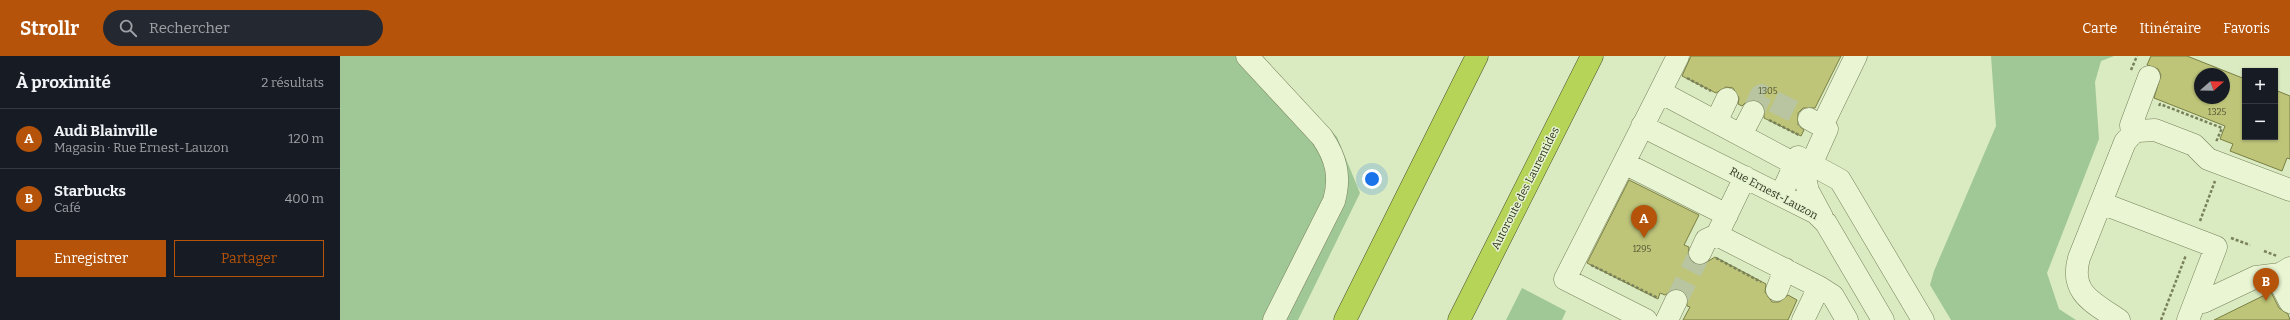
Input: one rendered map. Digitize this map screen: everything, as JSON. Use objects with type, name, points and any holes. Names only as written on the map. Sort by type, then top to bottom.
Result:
[{"type":"highway","points":[[1345,320],[1476,56]]},
{"type":"highway","name":"Autoroute des Laurentides","points":[[1459,320],[1592,56]]},
{"type":"street","points":[[1248,56],[1322,137],[1331,151],[1338,171],[1337,190],[1334,201],[1274,320]]},
{"type":"street","points":[[1646,320],[1565,279],[1678,56]]},
{"type":"street","points":[[1781,195],[1801,161],[1819,124],[1856,56]]},
{"type":"street","points":[[2132,134],[2131,125],[2149,77]]},
{"type":"street","points":[[1660,92],[1741,135],[1840,180],[1923,320]]},
{"type":"street","points":[[1716,122],[1727,98]]},
{"type":"street","points":[[1741,135],[1753,112]]},
{"type":"street","name":"Rue Ernest-Lauzon","points":[[1642,126],[1816,213],[1826,223],[1884,320]]},
{"type":"street","points":[[2119,320],[2088,298],[2079,288],[2077,280],[2079,258],[2125,142],[2132,134],[2146,130],[2164,133],[2198,146],[2208,158],[2290,190]]},
{"type":"street","points":[[1801,161],[1805,185],[1826,223]]},
{"type":"street","points":[[1624,163],[1727,215]]},
{"type":"street","points":[[1700,253],[1706,240],[1717,235],[1745,177]]},
{"type":"street","points":[[2101,203],[2216,247],[2194,313]]},
{"type":"street","points":[[1717,235],[1829,292],[1844,315],[1868,294]]},
{"type":"street","points":[[1777,290],[1785,269]]},
{"type":"street","points":[[2194,313],[2203,302],[2256,277],[2283,271],[2290,302]]},
{"type":"street","points":[[1803,320],[1819,286]]},
{"type":"street","points":[[1667,320],[1668,297]]},
{"type":"path","points":[[2158,110],[2160,104],[2222,128],[2213,148]]},
{"type":"path","points":[[2198,224],[2217,177]]},
{"type":"path","points":[[2229,237],[2250,245]]},
{"type":"path","points":[[2161,320],[2187,253]]},
{"type":"path","points":[[1585,262],[1658,299],[1668,297]]},
{"type":"green space","points":[[340,56],[1257,56],[1337,137],[1360,193],[1298,320],[340,320]]},
{"type":"green space","points":[[1991,56],[2114,56],[2101,61],[2095,82],[2099,139],[2047,273],[2059,309],[2076,320],[1951,320],[1930,285],[1934,271],[1996,126]]},
{"type":"green space","points":[[1522,288],[1566,311],[1562,320],[1506,320]]},
{"type":"building","points":[[1691,56],[1841,56],[1815,108],[1803,108],[1798,113],[1798,125],[1804,130],[1801,136],[1764,118],[1764,106],[1758,101],[1747,101],[1742,106],[1738,104],[1739,98],[1733,88],[1726,87],[1716,93],[1682,76]]},
{"type":"building","points":[[2151,56],[2187,56],[2217,68],[2194,68],[2194,104],[2230,104],[2230,73],[2242,78],[2242,140],[2278,140],[2278,91],[2290,96],[2290,159],[2287,158],[2282,171],[2230,151],[2233,144],[2220,139],[2225,126],[2154,98],[2161,75],[2158,69],[2147,65]]},
{"type":"building","points":[[1629,180],[1699,215],[1684,245],[1689,247],[1688,255],[1694,264],[1702,265],[1715,257],[1766,284],[1765,292],[1772,302],[1779,302],[1788,295],[1797,300],[1788,320],[1683,320],[1690,307],[1687,306],[1686,294],[1682,290],[1675,289],[1665,295],[1660,293],[1658,299],[1587,263]]},
{"type":"building","points":[[2271,292],[2279,308],[2288,314],[2290,320],[2214,320]]},
{"type":"tunnel","points":[[1753,112],[1761,95],[1809,119]]},
{"type":"tunnel","points":[[1676,301],[1700,253]]},
{"type":"place","name":"Audi Blainville","points":[[1644,238]]},
{"type":"place","name":"Starbucks","points":[[2266,301]]}]
